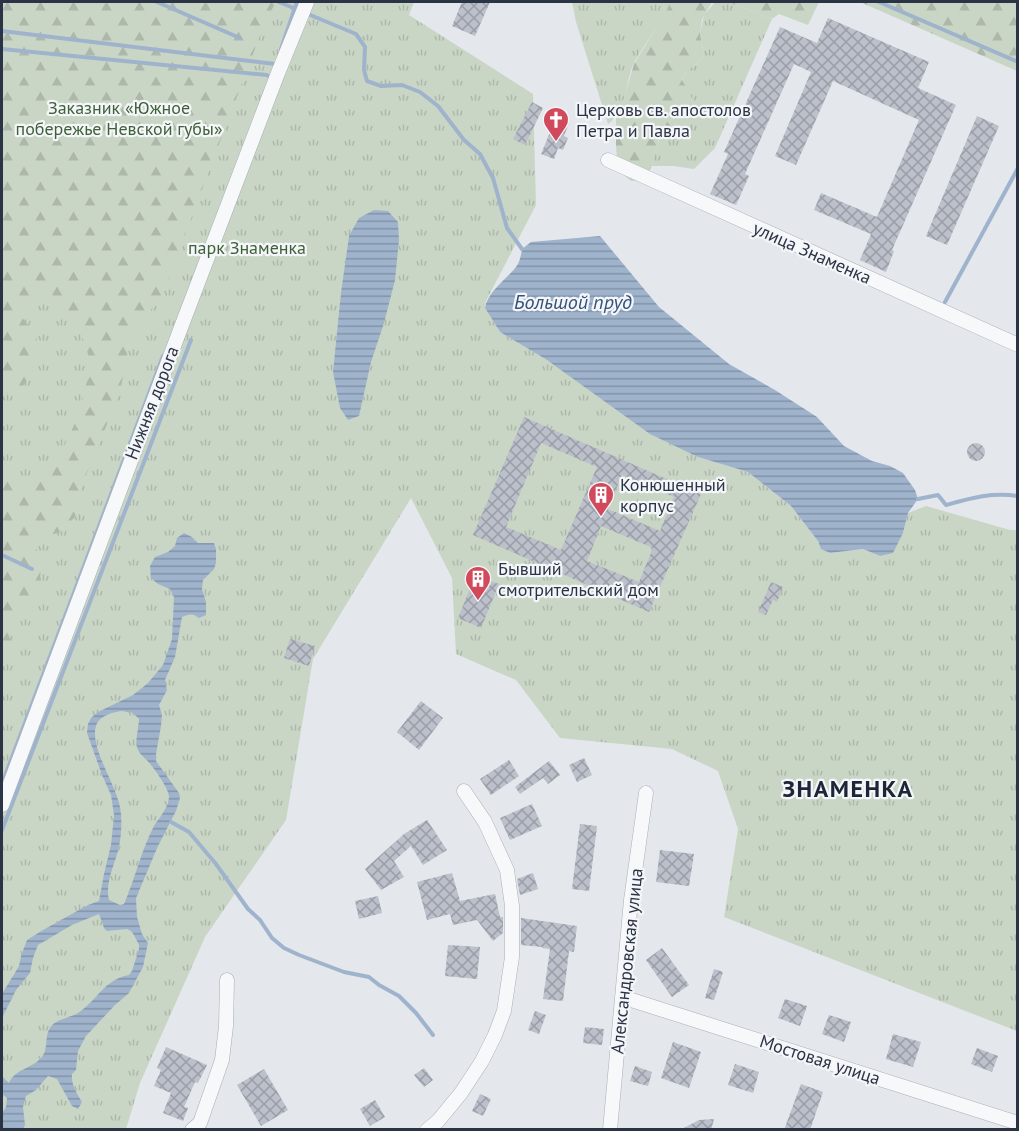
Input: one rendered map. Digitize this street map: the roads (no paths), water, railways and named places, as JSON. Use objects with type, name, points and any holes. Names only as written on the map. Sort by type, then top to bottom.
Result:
[{"type":"street","name":"Нижняя дорога","points":[[2,805],[306,3]]},
{"type":"street","name":"улица Знаменка","points":[[608,160],[1017,345]]},
{"type":"street","points":[[437,1127],[482,1061],[495,1035],[504,1011],[512,957],[512,906],[507,870],[485,822],[464,791]]},
{"type":"street","name":"Александровская улица","points":[[610,1130],[631,900],[646,793]]},
{"type":"street","points":[[200,1127],[222,1060],[226,1026],[227,980]]},
{"type":"street","name":"Мостовая улица","points":[[622,997],[1017,1123]]},
{"type":"water","points":[[374,210],[388,211],[398,222],[399,240],[395,280],[371,362],[359,416],[348,420],[340,408],[333,372],[341,293],[349,236],[359,218]]},
{"type":"water","name":"Большой пруд","points":[[600,236],[659,307],[729,364],[817,417],[844,446],[872,461],[890,466],[903,473],[915,490],[918,499],[908,513],[903,533],[893,553],[880,556],[863,549],[830,553],[821,549],[818,541],[791,506],[748,472],[698,457],[650,434],[547,360],[500,332],[485,308],[493,291],[517,265],[522,249],[531,242]]},
{"type":"water","points":[[184,533],[198,543],[214,543],[216,563],[214,569],[203,580],[206,615],[199,618],[191,614],[182,617],[175,657],[165,680],[167,690],[159,705],[162,715],[156,761],[179,793],[180,798],[136,898],[137,917],[142,934],[148,943],[143,967],[129,993],[86,1036],[78,1051],[72,1082],[82,1102],[78,1109],[72,1106],[57,1079],[48,1076],[36,1090],[26,1096],[23,1107],[25,1125],[23,1129],[2,1129],[2,1113],[6,1107],[7,1098],[2,1094],[2,1076],[9,1083],[15,1075],[41,1058],[52,1025],[78,1013],[113,981],[129,975],[139,949],[131,931],[127,929],[107,931],[99,914],[72,925],[38,945],[30,973],[16,990],[2,1018],[2,994],[19,966],[27,940],[99,901],[111,845],[114,815],[111,795],[87,733],[88,724],[98,712],[133,695],[148,683],[163,665],[172,639],[174,597],[170,589],[151,578],[150,566],[155,557],[168,552],[175,546],[177,538]],"holes":[[[122,711],[133,713],[139,719],[136,741],[138,750],[167,789],[169,801],[149,836],[124,904],[120,905],[109,900],[108,894],[109,881],[120,842],[121,814],[116,793],[97,746],[95,735],[96,726],[103,717]]]},
{"type":"waterway","points":[[157,2],[240,38]]},
{"type":"waterway","points":[[279,2],[356,34],[365,47],[364,70],[367,81],[381,86],[402,85],[420,92],[438,106],[464,140],[480,154],[493,178],[507,228],[522,249]]},
{"type":"waterway","points":[[281,49],[297,2]]},
{"type":"waterway","points":[[879,2],[1018,62]]},
{"type":"waterway","points":[[2,31],[275,64]]},
{"type":"waterway","points":[[2,49],[267,75],[271,78]]},
{"type":"waterway","points":[[945,302],[1018,168]]},
{"type":"waterway","points":[[2,830],[191,340]]},
{"type":"waterway","points":[[2,784],[163,356]]},
{"type":"waterway","points":[[918,499],[938,495],[946,505],[990,495],[1018,496]]},
{"type":"waterway","points":[[2,555],[32,569]]},
{"type":"waterway","points":[[171,822],[189,832],[216,864],[248,909],[260,920],[272,938],[284,948],[344,972],[369,977],[399,996],[433,1035]]},
{"type":"place","name":"Церковь св. апостолов Петра и Павла","points":[[556,143]]},
{"type":"place","name":"Конюшенный корпус","points":[[601,518]]},
{"type":"place","name":"Бывший смотрительский дом","points":[[478,602]]},
{"type":"district","name":"ЗНАМЕНКА","points":[[848,789]]},
{"type":"park label","name":"Заказник «Южное побережье Невской губы»","points":[[119,118]]},
{"type":"park label","name":"парк Знаменка","points":[[247,248]]}]
